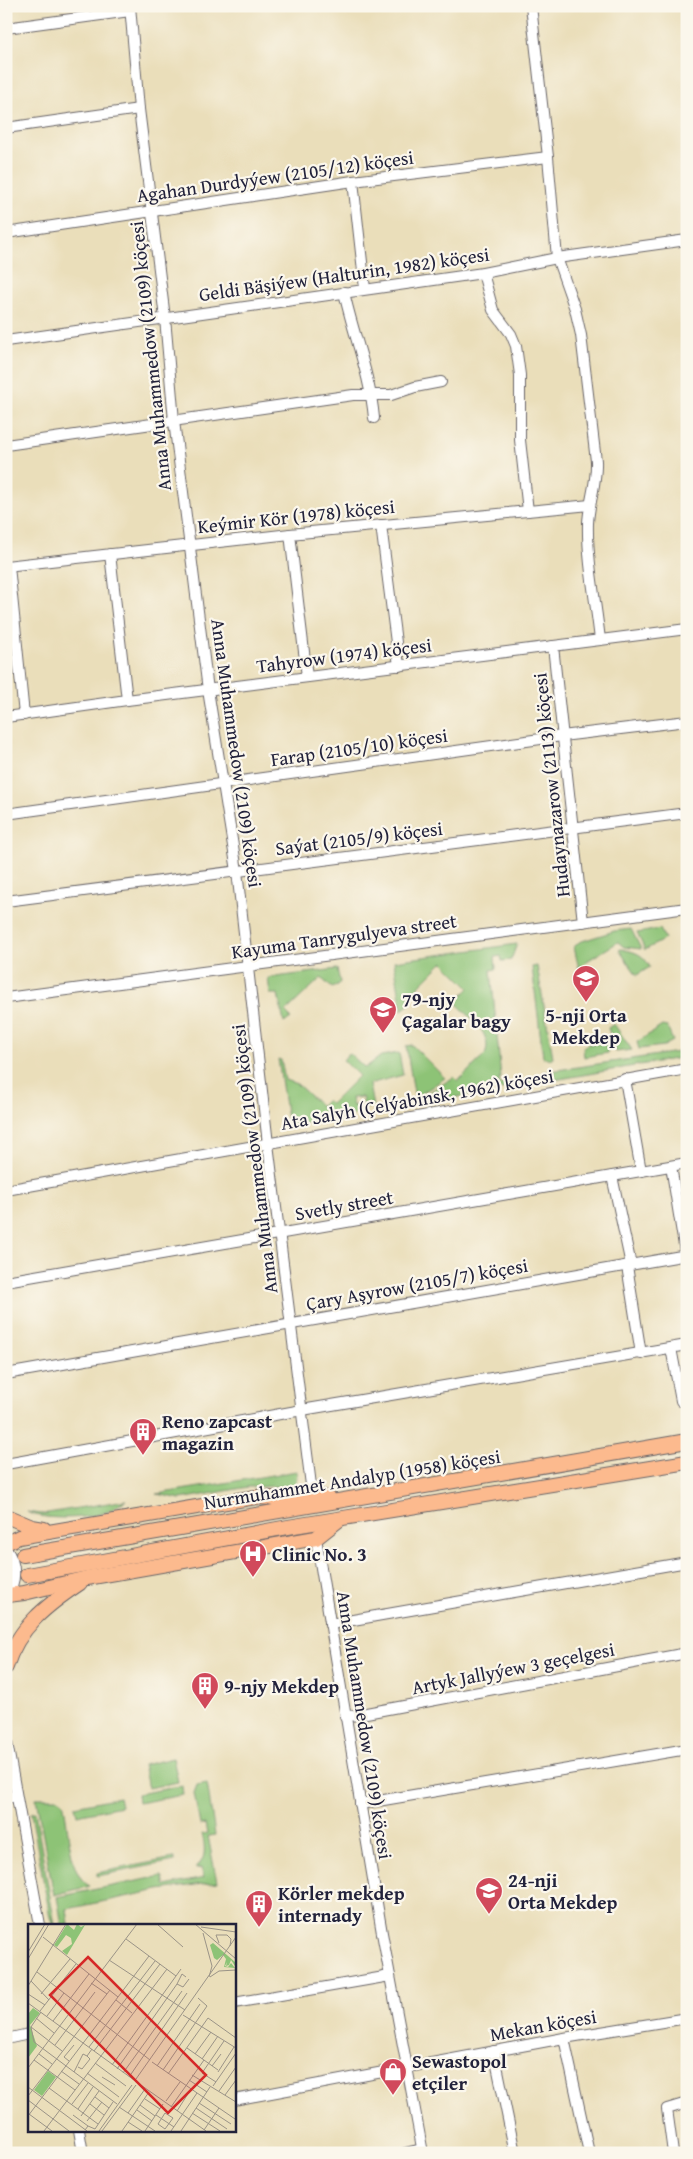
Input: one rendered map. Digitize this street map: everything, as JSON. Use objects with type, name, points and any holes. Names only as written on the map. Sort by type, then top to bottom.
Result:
[{"type":"main road","name":"Nurmuhammet Andalyp (1958) köçesi","points":[[23,1555],[313,1499],[335,1500],[687,1441]]},
{"type":"main road","name":"Nurmuhammet Andalyp (1958) köçesi","points":[[28,1575],[288,1527],[687,1462]]},
{"type":"main road","points":[[6,1543],[19,1537],[256,1497],[313,1499]]},
{"type":"main road","points":[[6,1516],[32,1527],[54,1531]]},
{"type":"main road","points":[[7,1596],[88,1578],[316,1538],[341,1518]]},
{"type":"main road","points":[[269,1546],[288,1527]]},
{"type":"main road","points":[[246,1535],[269,1546]]},
{"type":"main road","points":[[6,1667],[13,1647],[28,1626],[53,1601],[88,1578]]},
{"type":"street","points":[[530,6],[548,157],[557,258],[574,309],[584,360],[596,461],[597,479],[590,505],[589,543],[600,640]]},
{"type":"street","points":[[6,28],[130,9]]},
{"type":"street","name":"Anna Muhammedow (2109) köçesi","points":[[130,9],[139,109],[165,318],[174,421],[208,690],[237,871],[268,1144],[281,1234],[313,1499]]},
{"type":"street","points":[[6,128],[139,109]]},
{"type":"street","name":"Agahan Durdyýew (2105/12) köçesi","points":[[6,233],[353,181],[548,157]]},
{"type":"street","points":[[353,181],[365,288]]},
{"type":"street","name":"Geldi Bäşiýew (Halturin, 1982) köçesi","points":[[6,341],[365,288],[483,273],[557,258],[687,240]]},
{"type":"street","points":[[483,273],[494,310],[511,334],[516,346],[520,375],[520,440],[528,511]]},
{"type":"street","points":[[344,292],[351,324],[372,394],[374,418]]},
{"type":"street","points":[[6,445],[372,394],[391,395],[415,387],[441,382]]},
{"type":"street","name":"Keýmir Kör (1978) köçesi","points":[[8,566],[290,534],[590,505]]},
{"type":"street","points":[[381,525],[399,666]]},
{"type":"street","points":[[290,534],[307,677]]},
{"type":"street","points":[[110,554],[127,700]]},
{"type":"street","points":[[8,566],[24,715]]},
{"type":"street","name":"Tahyrow (1974) köçesi","points":[[6,717],[687,629]]},
{"type":"street","name":"Hudaynazarow (2113) köçesi","points":[[553,646],[583,922]]},
{"type":"street","name":"Farap (2105/10) köçesi","points":[[6,814],[562,736],[687,721]]},
{"type":"street","name":"Saýat (2105/9) köçesi","points":[[6,901],[687,813]]},
{"type":"street","name":"Kayuma Tanrygulyeva street","points":[[6,998],[687,908]]},
{"type":"street","name":"Ata Salyh (Çelýabinsk, 1962) köçesi","points":[[6,1190],[687,1069]]},
{"type":"street","points":[[625,1079],[641,1171]]},
{"type":"street","name":"Svetly street","points":[[6,1281],[687,1163]]},
{"type":"street","points":[[671,1166],[686,1258]]},
{"type":"street","points":[[612,1176],[629,1265],[641,1354]]},
{"type":"street","name":"Çary Aşyrow (2105/7) köçesi","points":[[6,1374],[629,1265],[686,1258]]},
{"type":"street","points":[[6,1464],[302,1410],[687,1345]]},
{"type":"street","points":[[672,1348],[681,1401]]},
{"type":"street","name":"Anna Muhammedow (2109) köçesi","points":[[316,1538],[390,1976],[423,2151]]},
{"type":"street","points":[[6,1549],[12,1557],[15,1572],[12,1586],[7,1596]]},
{"type":"street","points":[[330,1624],[687,1562]]},
{"type":"street","name":"Artyk Jallyýew 3 geçelgesi","points":[[345,1717],[687,1653]]},
{"type":"street","points":[[6,1737],[11,1797],[40,1924]]},
{"type":"street","points":[[360,1804],[687,1749]]},
{"type":"street","points":[[235,2003],[390,1976]]},
{"type":"street","name":"Mekan köçesi","points":[[235,2100],[564,2038],[687,2018]]},
{"type":"street","points":[[6,2039],[28,2034]]},
{"type":"street","points":[[564,2038],[589,2153]]},
{"type":"street","points":[[494,2051],[515,2153]]},
{"type":"street","points":[[673,2153],[667,2109],[687,2103]]},
{"type":"street","points":[[80,2132],[83,2153]]},
{"type":"street","points":[[405,2153],[423,2151]]},
{"type":"green space","points":[[631,929],[641,949],[624,947],[618,942],[587,961],[583,965],[590,985],[583,987],[574,947],[579,942],[614,931]]},
{"type":"green space","points":[[660,929],[665,939],[645,950],[637,933]]},
{"type":"green space","points":[[517,944],[511,960],[502,961],[501,956],[495,957],[496,969],[491,970],[501,1078],[499,1079],[500,1085],[544,1078],[544,1072],[678,1052],[680,1058],[417,1104],[417,1100],[454,1077],[458,1081],[485,1055],[486,1040],[473,1019],[455,1002],[469,988],[443,962],[408,997],[412,1002],[402,1010],[394,961]]},
{"type":"green space","points":[[619,950],[638,954],[645,959],[650,967],[637,975]]},
{"type":"green space","points":[[537,966],[553,1057],[550,1059],[543,1057],[532,967]]},
{"type":"green space","points":[[337,969],[340,982],[338,985],[332,988],[321,978],[285,1012],[291,1018],[284,1023],[278,994],[270,994],[268,978]]},
{"type":"green space","points":[[614,1024],[632,1050],[616,1052],[608,1028]]},
{"type":"green space","points":[[662,1026],[667,1027],[673,1041],[664,1046],[639,1049],[637,1042]]},
{"type":"green space","points":[[606,1043],[608,1053],[584,1057],[583,1047],[588,1044]]},
{"type":"green space","points":[[412,1045],[445,1078],[415,1098],[406,1046]]},
{"type":"green space","points":[[349,1053],[365,1068],[381,1056],[399,1053],[403,1075],[369,1084],[373,1107],[364,1108],[362,1097],[351,1098],[353,1106],[357,1105],[358,1114],[288,1126],[278,1059],[281,1060],[285,1080],[297,1084],[321,1106],[327,1100],[331,1104],[359,1076],[343,1060]]},
{"type":"green space","points":[[297,1471],[296,1482],[292,1486],[248,1487],[181,1499],[157,1494]]},
{"type":"green space","points":[[126,1500],[109,1511],[91,1516],[56,1518],[27,1512],[42,1514]]},
{"type":"green space","points":[[173,1758],[178,1782],[148,1788],[143,1765]]},
{"type":"green space","points":[[207,1783],[215,1835],[208,1836],[217,1882],[159,1890],[67,1909],[69,1924],[62,1924],[57,1897],[162,1876],[165,1886],[204,1878],[201,1868],[196,1869],[204,1856],[202,1834],[207,1833],[205,1824],[200,1825],[194,1793],[197,1785]]},
{"type":"green space","points":[[182,1786],[183,1795],[138,1803],[137,1794]]},
{"type":"green space","points":[[119,1797],[121,1806],[77,1815],[75,1806]]},
{"type":"green space","points":[[36,1798],[57,1798],[63,1802],[73,1861],[77,1872],[90,1886],[54,1895]]},
{"type":"green space","points":[[35,1812],[55,1924],[53,1924],[50,1917],[31,1813]]},
{"type":"green space","points":[[174,1858],[175,1861],[97,1876],[97,1873]]},
{"type":"place","name":"5-nji Orta Mekdep","points":[[586,1003]]},
{"type":"place","name":"79-njy Çagalar bagy","points":[[383,1034]]},
{"type":"place","name":"Reno zapcast magazin","points":[[143,1456]]},
{"type":"place","name":"Clinic No. 3","points":[[253,1578]]},
{"type":"place","name":"9-njy Mekdep","points":[[205,1710]]},
{"type":"place","name":"24-nji Orta Mekdep","points":[[489,1915]]},
{"type":"place","name":"Körler mekdep internady","points":[[259,1928]]},
{"type":"place","name":"Sewastopol etçiler","points":[[393,2096]]}]
